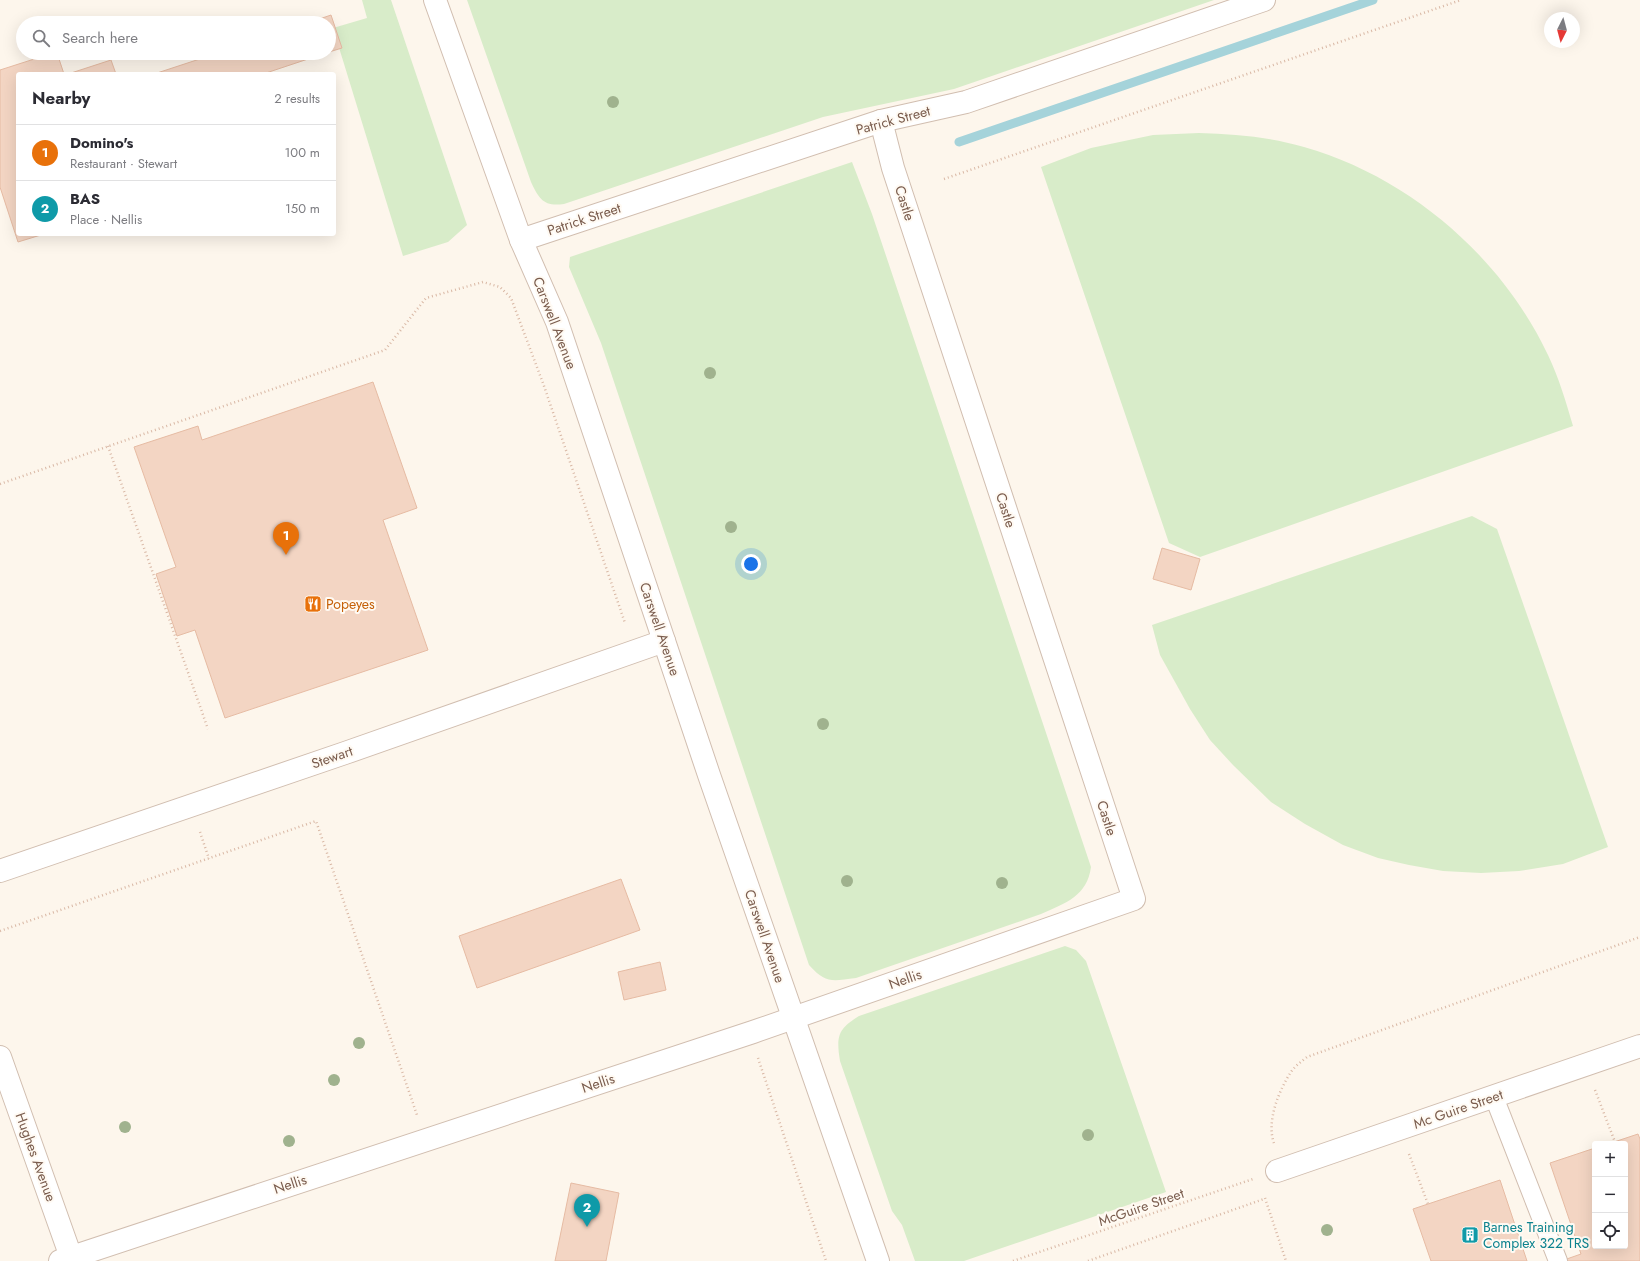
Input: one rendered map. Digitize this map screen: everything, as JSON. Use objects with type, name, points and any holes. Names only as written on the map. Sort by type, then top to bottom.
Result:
[{"type":"street","name":"Carswell Avenue","points":[[435,0],[520,240],[557,322],[664,641],[878,1261]]},
{"type":"street","name":"Patrick Street","points":[[520,240],[881,121],[966,102],[1264,0]]},
{"type":"street","name":"Castle","points":[[881,121],[896,175],[1134,899]]},
{"type":"street","name":"Stewart","points":[[0,871],[345,753],[664,641]]},
{"type":"street","name":"Nellis","points":[[66,1259],[793,1017],[1134,899]]},
{"type":"street","name":"Mc Guire Street","points":[[1280,1170],[1640,1046]]},
{"type":"street","name":"Hughes Avenue","points":[[0,1056],[66,1259]]},
{"type":"lane","points":[[1494,1097],[1558,1261]]},
{"type":"path","points":[[944,179],[1462,0]]},
{"type":"path","points":[[0,484],[385,350],[426,298],[483,282],[500,287],[511,298],[542,378],[625,623]]},
{"type":"path","points":[[108,446],[208,729]]},
{"type":"path","points":[[0,931],[316,821],[425,1140]]},
{"type":"path","points":[[1280,1170],[1272,1139],[1273,1114],[1280,1092],[1292,1071],[1306,1057],[1640,937]]},
{"type":"path","points":[[757,1056],[826,1261]]},
{"type":"path","points":[[1594,1087],[1615,1141]]},
{"type":"path","points":[[1408,1150],[1428,1204]]},
{"type":"path","name":"McGuire Street","points":[[1013,1261],[1280,1170]]},
{"type":"path","points":[[1088,1261],[1270,1196]]},
{"type":"path","points":[[1264,1198],[1286,1261]]},
{"type":"green space","points":[[362,0],[391,0],[467,225],[448,242],[403,256],[336,38],[336,27],[367,18]]},
{"type":"green space","points":[[467,0],[1214,0],[954,89],[823,117],[564,204],[557,205],[547,203],[543,200],[531,182]]},
{"type":"green space","points":[[1199,133],[1265,138],[1304,147],[1343,160],[1380,178],[1415,200],[1448,225],[1478,254],[1505,285],[1528,319],[1552,364],[1573,426],[1200,557],[1169,543],[1041,167],[1091,148],[1153,135]]},
{"type":"green space","points":[[852,162],[872,214],[1091,867],[1089,877],[1080,892],[1067,902],[1041,914],[856,978],[830,980],[820,975],[809,965],[601,343],[569,267],[570,257]]},
{"type":"green space","points":[[1472,516],[1497,529],[1608,847],[1563,864],[1519,871],[1481,873],[1443,871],[1378,858],[1343,845],[1305,824],[1271,802],[1210,740],[1190,709],[1160,655],[1152,625]]},
{"type":"green space","points":[[1065,946],[1076,950],[1086,961],[1166,1192],[964,1261],[915,1261],[902,1225],[892,1211],[840,1061],[838,1045],[840,1034],[847,1025],[859,1016]]},
{"type":"building","points":[[336,30],[342,48],[336,50]]},
{"type":"building","points":[[31,60],[59,60],[63,72],[16,72],[16,236],[0,187],[0,70]]},
{"type":"building","points":[[111,60],[115,72],[74,72]]},
{"type":"building","points":[[197,60],[305,60],[269,72],[160,72]]},
{"type":"building","points":[[16,236],[38,236],[18,242]]},
{"type":"building","points":[[373,382],[417,508],[383,520],[428,650],[225,718],[195,630],[177,636],[156,574],[176,567],[134,447],[198,426],[202,440]]},
{"type":"building","points":[[1162,548],[1200,559],[1191,590],[1153,579]]},
{"type":"building","points":[[621,879],[640,930],[477,988],[459,936]]},
{"type":"building","points":[[660,962],[666,990],[624,1000],[618,972]]},
{"type":"building","name":"Barnes Training Complex 322 TRS","points":[[1638,1134],[1640,1139],[1640,1261],[1561,1261],[1581,1254],[1550,1163],[1592,1149],[1592,1249],[1628,1249],[1628,1141],[1617,1141]]},
{"type":"building","name":"Barnes Training Complex 322 TRS","points":[[1500,1180],[1527,1261],[1431,1261],[1413,1209]]},
{"type":"building","points":[[571,1183],[619,1193],[606,1261],[555,1261]]},
{"type":"waterway","points":[[959,142],[1373,0]]},
{"type":"place","name":"Domino's","points":[[286,555]]},
{"type":"place","name":"Popeyes","points":[[313,604]]},
{"type":"place","name":"BAS","points":[[587,1227]]},
{"type":"place","name":"Barnes Training Complex 322 TRS","points":[[1470,1235]]}]
